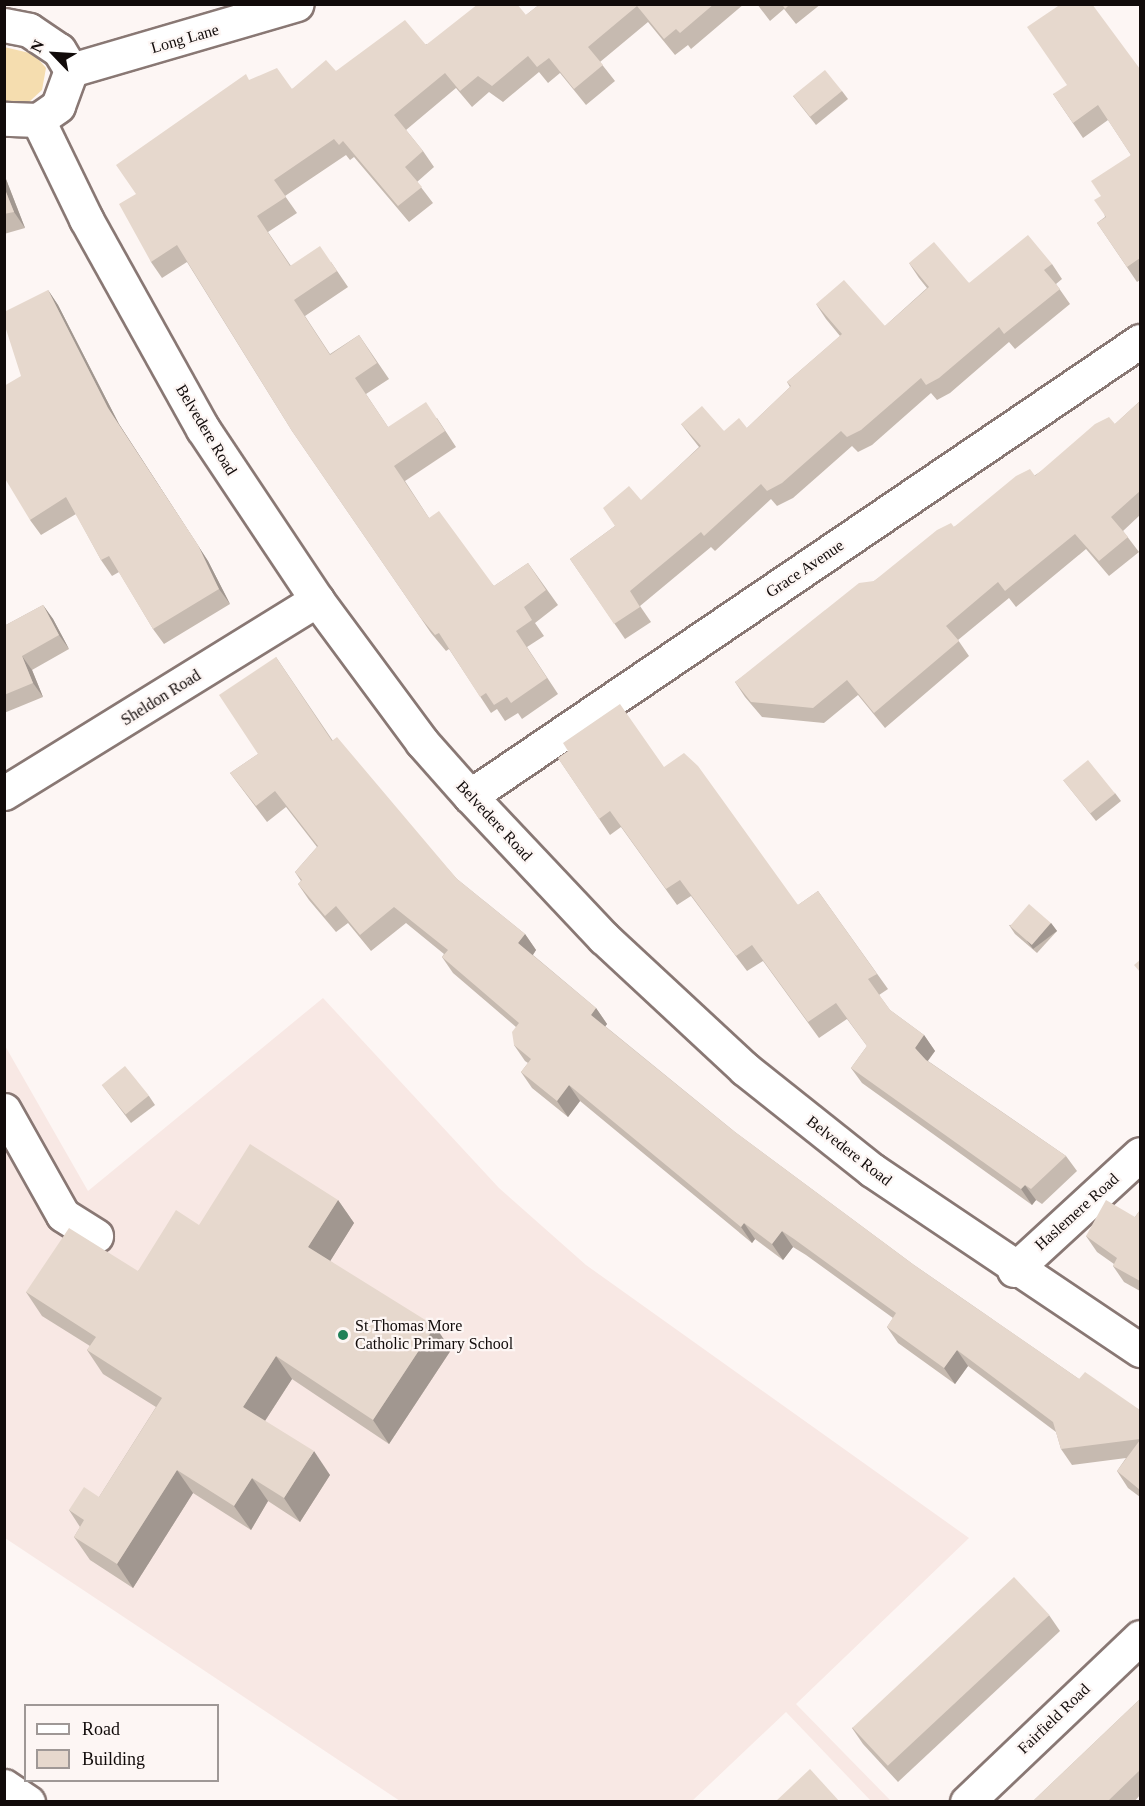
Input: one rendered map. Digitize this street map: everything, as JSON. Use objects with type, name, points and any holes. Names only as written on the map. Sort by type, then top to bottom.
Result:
[{"type":"street","name":"Long Lane","points":[[71,70],[297,4]]},
{"type":"street","points":[[4,25],[29,30],[59,50],[71,70],[58,106],[38,120],[4,119]]},
{"type":"street","name":"Belvedere Road","points":[[38,120],[86,219],[203,429],[317,600],[422,742],[470,796],[604,938],[745,1069],[872,1170],[1014,1270],[1140,1350]]},
{"type":"street","name":"Grace Avenue","points":[[470,796],[1140,341]]},
{"type":"street","name":"Sheldon Road","points":[[4,793],[317,600]]},
{"type":"street","points":[[4,1110],[63,1215],[96,1236]]},
{"type":"street","name":"Haslemere Road","points":[[1014,1270],[1140,1154]]},
{"type":"street","name":"Fairfield Road","points":[[967,1802],[1140,1637]]},
{"type":"street","points":[[4,1786],[28,1802]]},
{"type":"shaded area","points":[[4,47],[34,54],[46,68],[42,90],[29,102],[5,101]]},
{"type":"shaded area","name":"St Thomas More Catholic Primary School","points":[[323,998],[499,1188],[586,1265],[969,1538],[796,1704],[891,1801],[871,1801],[786,1712],[692,1801],[400,1801],[5,1538],[4,1044],[88,1191]]},
{"type":"building","points":[[478,4],[517,4],[526,15],[540,4],[714,4],[680,33],[676,29],[664,39],[637,6],[588,47],[603,65],[574,89],[549,58],[537,67],[528,56],[492,86],[478,76],[460,91],[445,73],[394,115],[423,151],[405,167],[422,187],[398,206],[343,141],[339,145],[334,139],[274,180],[286,197],[257,216],[290,266],[320,246],[337,271],[294,300],[330,355],[359,335],[377,363],[355,378],[388,427],[426,402],[445,431],[394,466],[429,518],[439,511],[494,586],[528,563],[546,590],[524,607],[532,620],[516,631],[547,678],[511,703],[507,697],[494,705],[486,693],[480,697],[439,633],[435,635],[420,617],[292,431],[177,245],[151,262],[119,204],[136,194],[116,165],[246,74],[249,80],[277,68],[292,89],[326,60],[336,71],[405,20],[426,45]]},
{"type":"building","points":[[1061,4],[1092,4],[1140,69],[1140,258],[1127,267],[1097,223],[1106,217],[1094,200],[1101,196],[1091,181],[1131,155],[1098,105],[1073,123],[1053,94],[1067,85],[1027,27]]},
{"type":"building","points":[[825,70],[842,91],[810,117],[793,96]]},
{"type":"building","points":[[4,187],[14,212],[4,214]]},
{"type":"building","points":[[1028,235],[1052,264],[1044,270],[1060,289],[1004,334],[999,327],[939,378],[926,385],[921,378],[861,430],[847,437],[841,431],[782,483],[767,491],[761,484],[704,536],[701,532],[630,591],[640,607],[614,624],[570,559],[615,526],[603,508],[629,486],[641,500],[701,446],[681,424],[702,406],[724,431],[739,418],[747,428],[791,386],[787,382],[842,334],[816,304],[844,280],[885,326],[929,287],[909,263],[934,242],[969,283]]},
{"type":"building","points":[[48,290],[108,408],[198,545],[219,589],[153,629],[109,556],[101,560],[66,497],[30,520],[4,477],[4,386],[21,376],[4,323],[4,312]]},
{"type":"building","points":[[1140,401],[1140,491],[1111,517],[1128,537],[1099,561],[1075,534],[1005,591],[998,582],[946,626],[959,641],[874,713],[847,680],[813,708],[751,702],[735,682],[859,583],[874,581],[937,530],[951,523],[954,527],[1016,476],[1030,469],[1035,476],[1095,424],[1109,417],[1115,424]]},
{"type":"building","points":[[43,605],[59,635],[22,656],[33,683],[4,695],[4,626]]},
{"type":"building","points":[[276,657],[332,741],[337,737],[457,879],[525,934],[518,943],[596,1008],[591,1015],[735,1132],[914,1265],[1079,1379],[1085,1372],[1140,1410],[1140,1439],[1061,1449],[1053,1422],[957,1350],[944,1368],[887,1327],[896,1313],[794,1239],[782,1231],[772,1244],[744,1223],[741,1227],[569,1085],[557,1101],[521,1072],[531,1059],[514,1045],[512,1032],[519,1023],[442,957],[448,950],[394,907],[360,935],[336,906],[325,916],[298,884],[302,880],[295,872],[318,846],[275,791],[256,806],[230,773],[258,754],[219,695]]},
{"type":"building","points":[[620,704],[664,767],[684,753],[698,766],[798,905],[818,891],[877,974],[868,979],[890,1010],[924,1035],[915,1048],[926,1060],[1066,1156],[1031,1189],[1025,1185],[1021,1189],[851,1068],[867,1046],[836,1003],[808,1022],[752,945],[736,956],[680,880],[666,889],[610,811],[599,819],[558,758],[568,751],[563,743]]},
{"type":"building","points":[[1088,760],[1115,793],[1090,814],[1063,780]]},
{"type":"building","points":[[1029,904],[1051,923],[1032,945],[1010,926]]},
{"type":"building","points":[[1140,960],[1140,972],[1134,965]]},
{"type":"building","points":[[125,1066],[149,1096],[126,1114],[102,1085]]},
{"type":"building","points":[[250,1144],[338,1200],[308,1247],[435,1326],[373,1420],[276,1356],[243,1407],[314,1451],[284,1498],[252,1478],[234,1506],[177,1470],[117,1564],[74,1537],[84,1520],[69,1510],[84,1487],[99,1497],[162,1398],[87,1350],[96,1337],[26,1292],[69,1228],[138,1271],[176,1210],[199,1225]]},
{"type":"building","points":[[1106,1200],[1135,1217],[1140,1210],[1140,1281],[1113,1266],[1117,1258],[1086,1236]]},
{"type":"building","points":[[1140,1440],[1140,1490],[1117,1471]]},
{"type":"building","points":[[1014,1577],[1049,1615],[888,1766],[852,1728]]},
{"type":"building","points":[[1140,1699],[1140,1770],[1107,1802],[1032,1802]]},
{"type":"building","points":[[810,1769],[840,1802],[775,1802]]},
{"type":"place","name":"St Thomas More Catholic Primary School","points":[[343,1335]]}]
